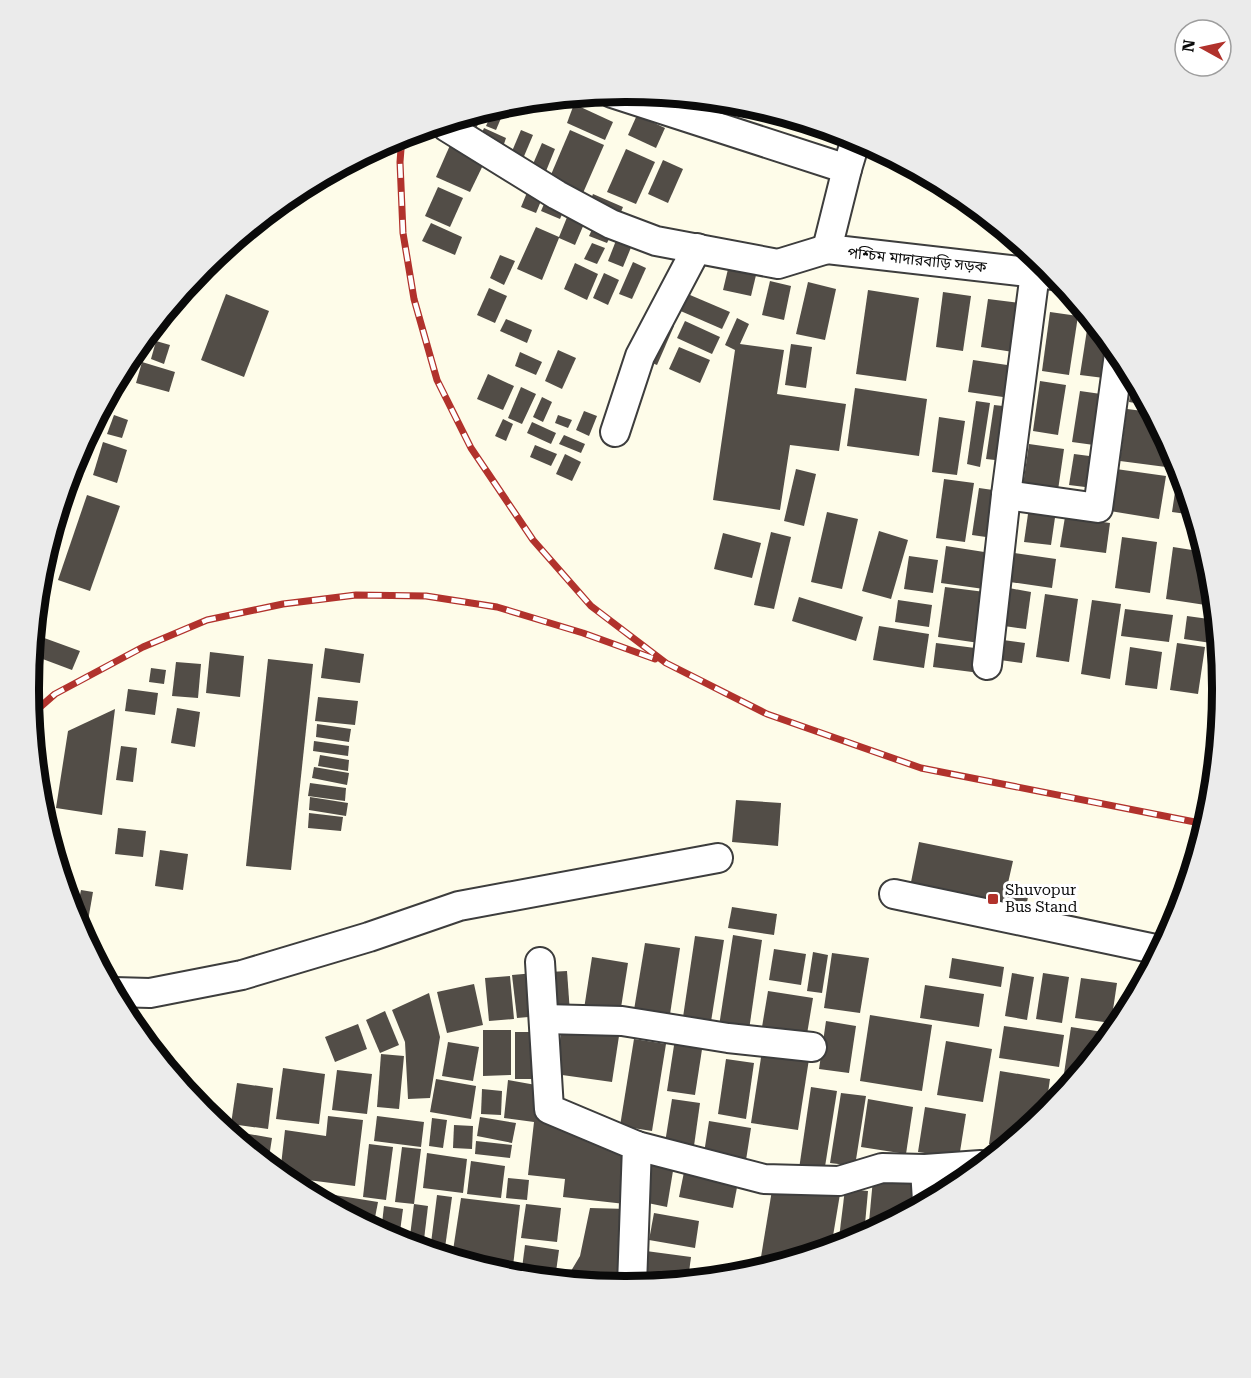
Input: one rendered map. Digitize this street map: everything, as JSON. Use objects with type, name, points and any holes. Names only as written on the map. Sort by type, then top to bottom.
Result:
[{"type":"street","points":[[643,103],[847,169]]},
{"type":"street","points":[[451,129],[557,195],[612,224],[656,241],[778,264],[827,249]]},
{"type":"street","name":"পশ্চিম মাদারবাড়ি সড়ক","points":[[853,148],[827,249],[1039,273]]},
{"type":"street","points":[[615,432],[640,356],[697,248]]},
{"type":"street","points":[[987,665],[1006,495],[1044,279]]},
{"type":"street","points":[[1006,495],[1098,508],[1117,369]]},
{"type":"street","points":[[124,992],[150,993],[242,975],[369,937],[459,906],[718,858]]},
{"type":"street","points":[[894,894],[1152,948]]},
{"type":"street","points":[[540,962],[549,1109],[637,1146],[764,1179],[839,1181],[882,1168],[965,1167]]},
{"type":"street","points":[[132,1005],[150,993]]},
{"type":"street","points":[[544,1019],[622,1022],[728,1038],[813,1047]]},
{"type":"street","points":[[632,1276],[637,1146]]},
{"type":"street","points":[[925,1169],[926,1192]]},
{"type":"building","points":[[573,105],[576,105],[613,122],[605,140],[567,123]]},
{"type":"building","points":[[677,105],[706,109],[702,119]]},
{"type":"building","points":[[637,115],[665,128],[656,148],[628,135]]},
{"type":"building","points":[[502,116],[496,130],[486,126],[489,119]]},
{"type":"building","points":[[480,121],[475,131],[464,125]]},
{"type":"building","points":[[484,128],[506,138],[503,147],[480,137]]},
{"type":"building","points":[[521,130],[533,135],[522,161],[510,156]]},
{"type":"building","points":[[570,130],[604,145],[583,193],[550,177]]},
{"type":"building","points":[[451,143],[486,159],[470,192],[436,177]]},
{"type":"building","points":[[542,143],[555,149],[544,176],[530,171]]},
{"type":"building","points":[[626,149],[655,162],[636,204],[607,192]]},
{"type":"building","points":[[663,160],[683,169],[668,203],[648,194]]},
{"type":"building","points":[[531,183],[546,189],[536,213],[521,207]]},
{"type":"building","points":[[438,187],[463,198],[450,227],[425,216]]},
{"type":"building","points":[[593,194],[623,207],[618,219],[588,206]]},
{"type":"building","points":[[547,197],[566,205],[560,219],[541,211]]},
{"type":"building","points":[[570,210],[587,217],[575,245],[559,238],[542,280],[517,269],[536,227],[559,237]]},
{"type":"building","points":[[431,223],[462,237],[455,255],[422,241]]},
{"type":"building","points":[[594,225],[612,233],[607,243],[589,236]]},
{"type":"building","points":[[617,238],[632,245],[623,267],[608,261]]},
{"type":"building","points":[[592,243],[605,248],[597,264],[584,259]]},
{"type":"building","points":[[500,255],[515,261],[504,285],[490,278]]},
{"type":"building","points":[[633,262],[646,268],[632,299],[619,294]]},
{"type":"building","points":[[575,263],[598,274],[587,300],[564,289]]},
{"type":"building","points":[[729,265],[757,271],[751,296],[723,290]]},
{"type":"building","points":[[604,273],[619,280],[608,305],[593,298]]},
{"type":"building","points":[[770,281],[791,286],[784,320],[762,315]]},
{"type":"building","points":[[808,282],[836,289],[825,340],[796,334]]},
{"type":"building","points":[[489,288],[507,296],[495,323],[477,315]]},
{"type":"building","points":[[868,290],[919,298],[906,381],[856,374]]},
{"type":"building","points":[[683,292],[730,312],[722,329],[676,309]]},
{"type":"building","points":[[943,292],[971,296],[963,351],[936,347]]},
{"type":"building","points":[[226,294],[269,311],[244,377],[201,360]]},
{"type":"building","points":[[988,299],[1020,303],[1013,352],[981,347]]},
{"type":"building","points":[[1050,312],[1078,316],[1069,375],[1042,371]]},
{"type":"building","points":[[737,318],[749,324],[740,344],[784,350],[777,394],[846,404],[839,451],[790,445],[780,510],[713,500],[735,350],[725,345]]},
{"type":"building","points":[[506,319],[532,330],[527,343],[500,331]]},
{"type":"building","points":[[662,321],[674,326],[657,365],[645,360]]},
{"type":"building","points":[[685,321],[720,337],[712,354],[677,338]]},
{"type":"building","points":[[1087,328],[1107,355],[1104,378],[1080,375]]},
{"type":"building","points":[[156,341],[170,345],[164,364],[151,359]]},
{"type":"building","points":[[791,344],[812,347],[806,388],[785,385]]},
{"type":"building","points":[[679,347],[710,360],[700,383],[669,369]]},
{"type":"building","points":[[558,350],[576,358],[562,389],[545,381]]},
{"type":"building","points":[[520,352],[542,362],[536,375],[515,366]]},
{"type":"building","points":[[973,360],[1014,366],[1010,398],[968,392]]},
{"type":"building","points":[[142,362],[175,372],[169,392],[136,383]]},
{"type":"building","points":[[488,374],[514,386],[503,410],[477,399]]},
{"type":"building","points":[[1040,381],[1066,385],[1058,435],[1033,431]]},
{"type":"building","points":[[521,387],[536,394],[522,424],[508,418]]},
{"type":"building","points":[[855,388],[927,399],[919,456],[847,446]]},
{"type":"building","points":[[1080,391],[1101,394],[1094,445],[1072,442]]},
{"type":"building","points":[[1130,391],[1137,403],[1129,402]]},
{"type":"building","points":[[542,397],[552,402],[543,422],[533,417]]},
{"type":"building","points":[[976,401],[990,403],[980,467],[967,464]]},
{"type":"building","points":[[994,405],[1012,407],[1004,461],[986,459]]},
{"type":"building","points":[[1127,409],[1141,411],[1152,430],[1166,467],[1120,461]]},
{"type":"building","points":[[584,411],[597,416],[589,436],[576,430]]},
{"type":"building","points":[[114,415],[128,420],[122,438],[107,434]]},
{"type":"building","points":[[558,415],[572,420],[568,428],[555,423]]},
{"type":"building","points":[[939,417],[965,421],[957,475],[932,472]]},
{"type":"building","points":[[503,419],[513,424],[506,441],[495,436]]},
{"type":"building","points":[[532,422],[556,433],[551,444],[527,433]]},
{"type":"building","points":[[564,435],[585,444],[581,453],[559,444]]},
{"type":"building","points":[[103,442],[127,450],[117,483],[93,475]]},
{"type":"building","points":[[1029,444],[1064,449],[1058,490],[1023,485]]},
{"type":"building","points":[[535,445],[557,454],[551,466],[530,457]]},
{"type":"building","points":[[565,454],[581,462],[572,481],[556,474]]},
{"type":"building","points":[[1074,454],[1097,457],[1093,488],[1069,485]]},
{"type":"building","points":[[796,469],[816,474],[804,526],[784,521]]},
{"type":"building","points":[[1116,469],[1166,476],[1159,519],[1110,511]]},
{"type":"building","points":[[944,479],[974,483],[965,542],[936,538]]},
{"type":"building","points":[[1176,487],[1185,514],[1172,512]]},
{"type":"building","points":[[979,488],[1000,491],[993,538],[972,535]]},
{"type":"building","points":[[87,495],[120,506],[90,591],[58,580]]},
{"type":"building","points":[[1030,500],[1057,504],[1051,545],[1024,542]]},
{"type":"building","points":[[827,512],[858,519],[842,589],[811,582]]},
{"type":"building","points":[[1065,517],[1110,523],[1106,553],[1060,547]]},
{"type":"building","points":[[879,531],[908,540],[891,599],[862,591]]},
{"type":"building","points":[[771,532],[791,537],[774,609],[754,605]]},
{"type":"building","points":[[723,533],[761,543],[752,578],[714,569]]},
{"type":"building","points":[[1122,537],[1157,542],[1150,593],[1115,588]]},
{"type":"building","points":[[946,546],[997,554],[991,590],[941,583]]},
{"type":"building","points":[[1173,547],[1195,550],[1206,605],[1166,599]]},
{"type":"building","points":[[1014,553],[1056,559],[1052,588],[1010,582]]},
{"type":"building","points":[[909,556],[938,560],[933,593],[904,589]]},
{"type":"building","points":[[945,587],[993,593],[986,644],[938,637]]},
{"type":"building","points":[[1009,588],[1031,592],[1026,629],[1004,626]]},
{"type":"building","points":[[1045,594],[1078,599],[1069,662],[1036,657]]},
{"type":"building","points":[[799,597],[863,617],[856,641],[792,621]]},
{"type":"building","points":[[898,600],[932,605],[929,627],[895,622]]},
{"type":"building","points":[[1092,600],[1121,604],[1110,679],[1081,674]]},
{"type":"building","points":[[1125,609],[1173,615],[1169,642],[1121,636]]},
{"type":"building","points":[[1187,616],[1208,619],[1210,643],[1184,639]]},
{"type":"building","points":[[879,626],[929,634],[924,668],[873,660]]},
{"type":"building","points":[[41,637],[80,651],[72,670],[40,658]]},
{"type":"building","points":[[1003,640],[1025,643],[1022,663],[1000,660]]},
{"type":"building","points":[[936,643],[983,649],[980,673],[933,667]]},
{"type":"building","points":[[1177,643],[1205,647],[1198,694],[1170,690]]},
{"type":"building","points":[[1130,647],[1162,652],[1157,689],[1125,685]]},
{"type":"building","points":[[325,648],[364,654],[360,683],[321,678]]},
{"type":"building","points":[[210,652],[244,656],[240,697],[206,693]]},
{"type":"building","points":[[268,659],[313,664],[291,870],[246,866]]},
{"type":"building","points":[[176,662],[201,664],[198,698],[172,696]]},
{"type":"building","points":[[151,668],[166,670],[164,684],[149,682]]},
{"type":"building","points":[[128,689],[158,693],[155,715],[125,711]]},
{"type":"building","points":[[318,697],[358,701],[355,725],[315,721]]},
{"type":"building","points":[[177,708],[200,712],[195,747],[171,743]]},
{"type":"building","points":[[115,709],[102,815],[56,808],[68,731]]},
{"type":"building","points":[[317,724],[351,729],[349,742],[316,737]]},
{"type":"building","points":[[314,741],[349,746],[348,756],[313,751]]},
{"type":"building","points":[[121,746],[137,748],[133,782],[116,780]]},
{"type":"building","points":[[320,755],[349,760],[348,771],[318,766]]},
{"type":"building","points":[[314,767],[349,773],[347,785],[312,778]]},
{"type":"building","points":[[310,783],[346,788],[345,801],[308,796]]},
{"type":"building","points":[[310,797],[348,803],[346,816],[309,810]]},
{"type":"building","points":[[736,800],[781,803],[778,846],[732,842]]},
{"type":"building","points":[[309,813],[343,817],[341,831],[308,828]]},
{"type":"building","points":[[118,828],[146,831],[143,857],[115,854]]},
{"type":"building","points":[[919,842],[1013,861],[1008,883],[1030,887],[1025,912],[910,887]]},
{"type":"building","points":[[160,850],[188,854],[183,890],[155,886]]},
{"type":"building","points":[[81,890],[93,892],[88,922],[84,913],[79,900]]},
{"type":"building","points":[[732,907],[777,914],[774,935],[728,928]]},
{"type":"building","points":[[733,935],[762,940],[749,1030],[719,1026]]},
{"type":"building","points":[[695,936],[724,940],[710,1028],[682,1024]]},
{"type":"building","points":[[645,943],[680,948],[669,1021],[633,1016]]},
{"type":"building","points":[[774,949],[806,954],[801,985],[769,980]]},
{"type":"building","points":[[813,952],[828,955],[822,993],[807,991]]},
{"type":"building","points":[[832,953],[869,958],[860,1013],[824,1008]]},
{"type":"building","points":[[592,957],[628,963],[620,1014],[584,1009]]},
{"type":"building","points":[[952,958],[1004,967],[1001,987],[949,978]]},
{"type":"building","points":[[567,971],[570,1013],[551,1015],[549,972]]},
{"type":"building","points":[[535,973],[540,1016],[517,1018],[512,975]]},
{"type":"building","points":[[1012,973],[1034,977],[1027,1020],[1005,1016]]},
{"type":"building","points":[[1043,973],[1069,977],[1062,1023],[1036,1019]]},
{"type":"building","points":[[510,976],[514,1019],[489,1021],[485,978]]},
{"type":"building","points":[[1081,978],[1117,983],[1112,1016],[1108,1023],[1075,1018]]},
{"type":"building","points":[[474,984],[483,1025],[447,1033],[437,992]]},
{"type":"building","points":[[925,985],[984,994],[979,1027],[920,1018]]},
{"type":"building","points":[[768,991],[813,998],[806,1040],[761,1033]]},
{"type":"building","points":[[429,993],[440,1037],[430,1098],[408,1099],[405,1042],[392,1010]]},
{"type":"building","points":[[385,1011],[399,1045],[380,1053],[366,1020]]},
{"type":"building","points":[[870,1015],[932,1025],[922,1091],[860,1081]]},
{"type":"building","points":[[826,1021],[856,1026],[849,1073],[819,1069]]},
{"type":"building","points":[[358,1024],[367,1049],[335,1062],[325,1037]]},
{"type":"building","points":[[1004,1026],[1064,1035],[1059,1067],[999,1058]]},
{"type":"building","points":[[562,1027],[619,1036],[612,1082],[555,1074]]},
{"type":"building","points":[[1071,1027],[1101,1032],[1091,1046],[1063,1079]]},
{"type":"building","points":[[483,1030],[511,1030],[511,1075],[483,1076]]},
{"type":"building","points":[[515,1032],[539,1032],[540,1079],[515,1079]]},
{"type":"building","points":[[634,1039],[666,1044],[652,1131],[620,1126]]},
{"type":"building","points":[[675,1039],[703,1043],[695,1095],[667,1091]]},
{"type":"building","points":[[946,1041],[992,1049],[983,1102],[937,1095]]},
{"type":"building","points":[[448,1042],[479,1047],[473,1081],[442,1076]]},
{"type":"building","points":[[762,1051],[809,1059],[798,1130],[751,1123]]},
{"type":"building","points":[[381,1054],[404,1056],[399,1109],[377,1107]]},
{"type":"building","points":[[726,1059],[754,1063],[746,1119],[718,1114]]},
{"type":"building","points":[[283,1068],[325,1074],[319,1124],[276,1119]]},
{"type":"building","points":[[337,1070],[372,1074],[367,1114],[332,1110]]},
{"type":"building","points":[[1000,1071],[1050,1079],[1048,1096],[1040,1104],[994,1145],[989,1144]]},
{"type":"building","points":[[436,1079],[476,1086],[471,1119],[430,1112]]},
{"type":"building","points":[[508,1080],[547,1087],[547,1112],[629,1146],[625,1204],[563,1197],[565,1179],[528,1175],[534,1122],[504,1118]]},
{"type":"building","points":[[237,1083],[273,1088],[268,1129],[231,1123]]},
{"type":"building","points":[[811,1087],[837,1091],[824,1173],[799,1169]]},
{"type":"building","points":[[482,1089],[502,1091],[501,1115],[481,1114]]},
{"type":"building","points":[[841,1093],[866,1096],[855,1166],[830,1163]]},
{"type":"building","points":[[672,1099],[700,1103],[693,1153],[664,1149]]},
{"type":"building","points":[[868,1099],[913,1107],[906,1154],[861,1147]]},
{"type":"building","points":[[925,1107],[966,1114],[959,1158],[918,1152]]},
{"type":"building","points":[[328,1116],[363,1120],[355,1186],[304,1180],[281,1163],[285,1130],[326,1136]]},
{"type":"building","points":[[377,1116],[424,1122],[421,1147],[374,1141]]},
{"type":"building","points":[[480,1117],[516,1123],[512,1143],[477,1136]]},
{"type":"building","points":[[432,1118],[447,1120],[443,1148],[429,1146]]},
{"type":"building","points":[[709,1121],[751,1128],[746,1160],[704,1153]]},
{"type":"building","points":[[454,1125],[473,1126],[472,1149],[453,1148]]},
{"type":"building","points":[[242,1133],[272,1138],[269,1155]]},
{"type":"building","points":[[476,1141],[512,1145],[510,1158],[475,1154]]},
{"type":"building","points":[[369,1144],[393,1147],[386,1200],[363,1197]]},
{"type":"building","points":[[402,1147],[421,1149],[414,1204],[395,1202]]},
{"type":"building","points":[[427,1153],[467,1159],[463,1193],[423,1188]]},
{"type":"building","points":[[645,1160],[674,1165],[667,1207],[638,1201]]},
{"type":"building","points":[[471,1161],[505,1166],[501,1198],[467,1194]]},
{"type":"building","points":[[685,1167],[739,1177],[733,1208],[679,1197]]},
{"type":"building","points":[[940,1176],[951,1177],[939,1185]]},
{"type":"building","points":[[508,1178],[529,1180],[527,1200],[506,1198]]},
{"type":"building","points":[[873,1179],[919,1184],[918,1198],[869,1222]]},
{"type":"building","points":[[773,1184],[840,1194],[833,1237],[761,1260]]},
{"type":"building","points":[[845,1189],[868,1191],[865,1224],[839,1235]]},
{"type":"building","points":[[327,1194],[378,1202],[375,1219]]},
{"type":"building","points":[[437,1195],[452,1197],[445,1247],[431,1242]]},
{"type":"building","points":[[461,1198],[520,1205],[513,1264],[453,1249]]},
{"type":"building","points":[[414,1204],[428,1206],[424,1239],[410,1234]]},
{"type":"building","points":[[526,1204],[561,1208],[557,1242],[521,1238]]},
{"type":"building","points":[[384,1206],[403,1209],[400,1231],[382,1222]]},
{"type":"building","points":[[590,1208],[628,1209],[624,1276],[570,1272],[580,1256]]},
{"type":"building","points":[[654,1213],[699,1221],[695,1248],[649,1240]]},
{"type":"building","points":[[525,1245],[559,1250],[556,1271],[522,1266]]},
{"type":"building","points":[[646,1251],[691,1257],[689,1271],[642,1275]]},
{"type":"railway","points":[[401,147],[403,233],[414,299],[437,380],[471,448],[533,540],[591,606],[666,663],[767,714],[921,768],[1196,822]]},
{"type":"railway","points":[[39,708],[55,694],[143,647],[207,620],[283,604],[356,595],[426,596],[497,607],[583,633],[655,659]]},
{"type":"place","name":"Shuvopur Bus Stand","points":[[993,899]]}]
